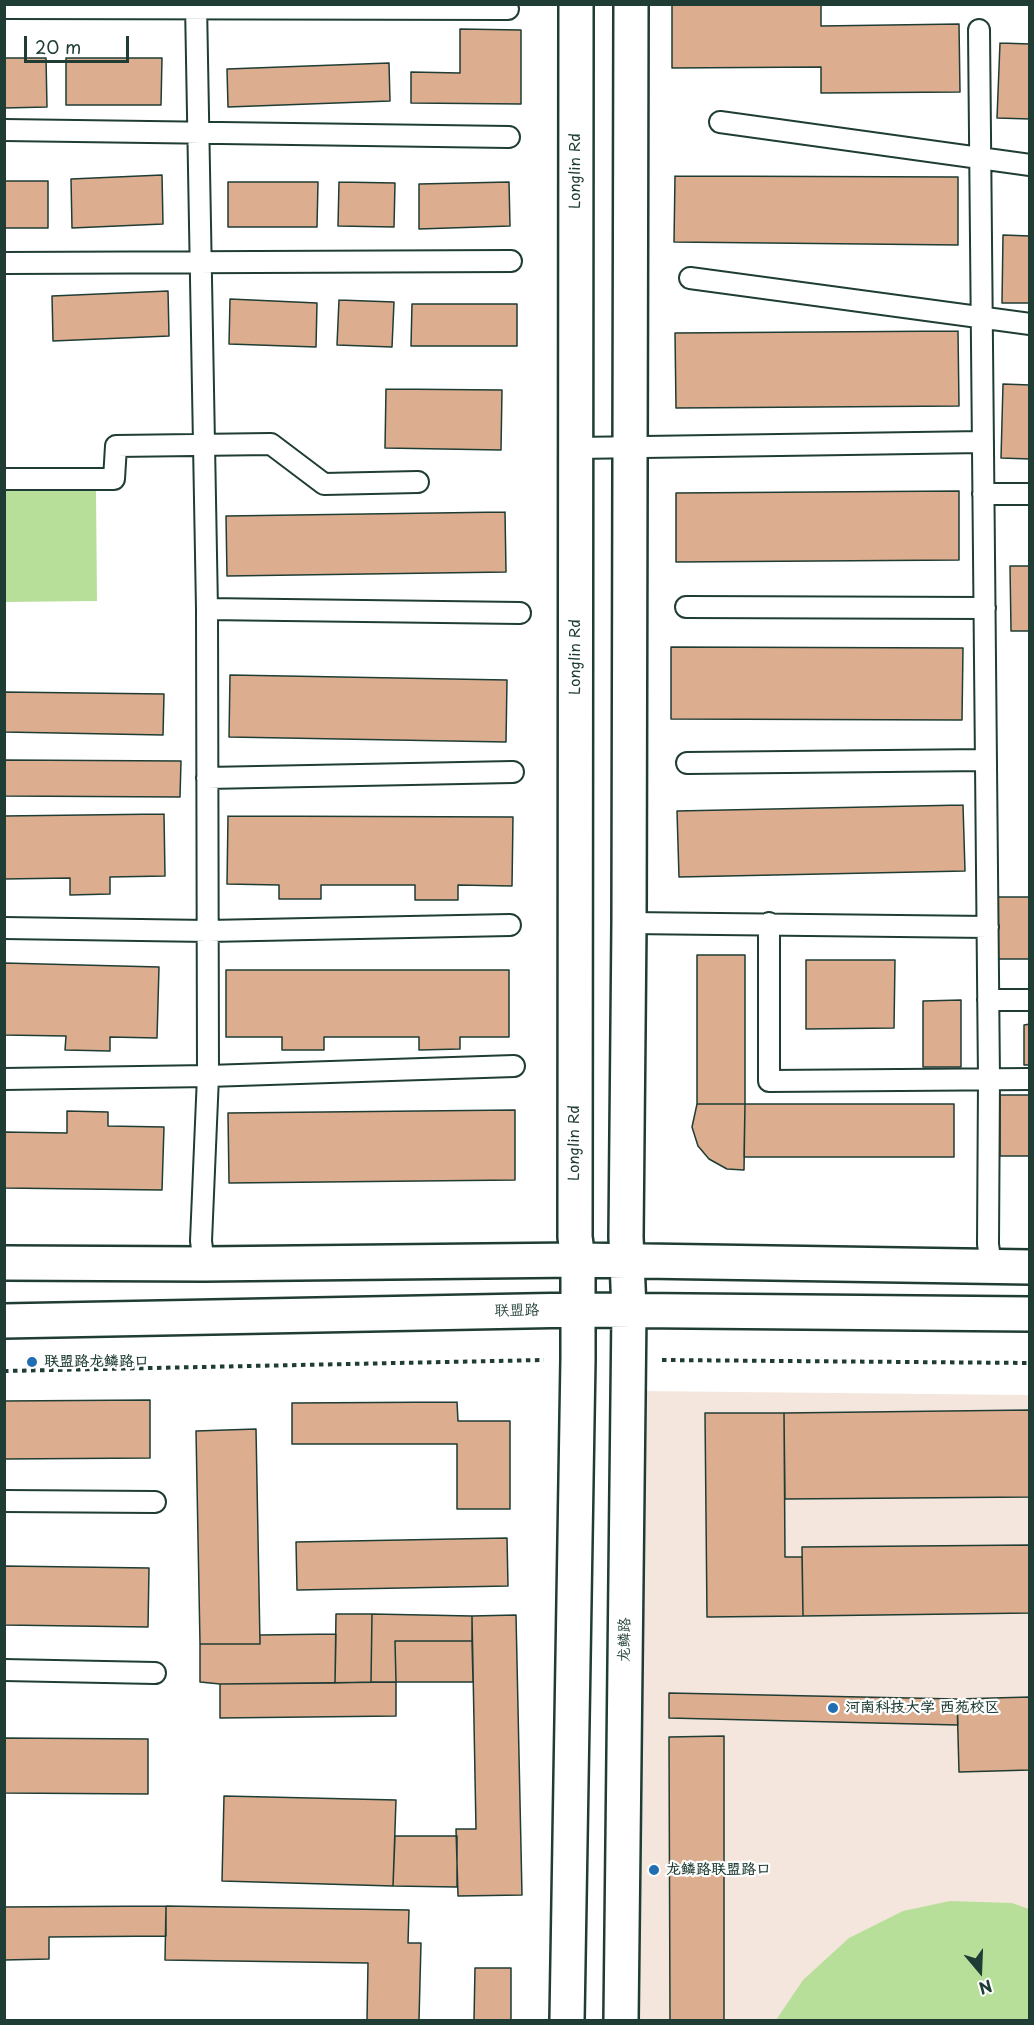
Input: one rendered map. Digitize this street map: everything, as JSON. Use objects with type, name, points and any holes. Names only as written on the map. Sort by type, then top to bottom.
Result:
[{"type":"main road","name":"Longlin Rd","points":[[576,4],[575,1237],[578,1260],[577,1310]]},
{"type":"main road","points":[[628,1260],[626,1237],[631,4]]},
{"type":"main road","points":[[4,1263],[204,1264],[628,1260],[1029,1267]]},
{"type":"main road","name":"龙鳞路","points":[[621,2020],[628,1260]]},
{"type":"main road","points":[[567,2020],[577,1310]]},
{"type":"main road","name":"联盟路","points":[[4,1321],[577,1310],[1029,1314]]},
{"type":"lane","points":[[196,7],[207,609],[208,1076],[201,1241],[204,1264]]},
{"type":"lane","points":[[4,8],[508,9]]},
{"type":"lane","points":[[979,30],[988,927],[988,1244],[991,1266]]},
{"type":"lane","points":[[720,122],[1029,165]]},
{"type":"lane","points":[[4,130],[509,137]]},
{"type":"lane","points":[[4,263],[511,261]]},
{"type":"lane","points":[[690,278],[1029,324]]},
{"type":"lane","points":[[576,448],[983,442]]},
{"type":"lane","points":[[4,478],[114,478],[116,446],[271,444],[324,484],[418,482]]},
{"type":"lane","points":[[983,494],[1029,494]]},
{"type":"lane","points":[[686,607],[985,608]]},
{"type":"lane","points":[[207,609],[520,613]]},
{"type":"lane","points":[[687,763],[986,760]]},
{"type":"lane","points":[[207,778],[513,772]]},
{"type":"lane","points":[[629,923],[988,927]]},
{"type":"lane","points":[[769,923],[769,1081],[1029,1079]]},
{"type":"lane","points":[[4,928],[208,931],[510,925]]},
{"type":"lane","points":[[988,1000],[1029,1000]]},
{"type":"lane","points":[[4,1079],[208,1076],[514,1066]]},
{"type":"lane","points":[[4,1501],[155,1502]]},
{"type":"lane","points":[[4,1670],[155,1673]]},
{"type":"path","points":[[4,1371],[578,1359]]},
{"type":"path","points":[[628,1360],[1029,1363]]},
{"type":"shaded area","name":"河南科技大学 西苑校区","points":[[641,1391],[1029,1395],[1029,2020],[633,2020]]},
{"type":"green space","points":[[96,490],[97,601],[5,602],[5,491]]},
{"type":"green space","points":[[950,1901],[1012,1903],[1029,1909],[1029,2020],[776,2020],[803,1980],[849,1938],[903,1911]]},
{"type":"building","points":[[672,4],[821,4],[821,26],[959,24],[960,92],[821,93],[821,67],[672,68]]},
{"type":"building","points":[[460,29],[521,30],[521,104],[411,103],[411,72],[460,73]]},
{"type":"building","points":[[1000,43],[1030,44],[1030,119],[997,118]]},
{"type":"building","points":[[4,58],[46,58],[47,107],[4,108]]},
{"type":"building","points":[[66,58],[162,58],[161,105],[66,105]]},
{"type":"building","points":[[389,63],[390,101],[228,107],[227,69]]},
{"type":"building","points":[[162,175],[163,224],[72,228],[71,179]]},
{"type":"building","points":[[675,176],[958,177],[958,245],[674,242]]},
{"type":"building","points":[[4,181],[48,181],[48,228],[4,228]]},
{"type":"building","points":[[228,182],[318,182],[317,227],[228,227]]},
{"type":"building","points":[[339,182],[395,183],[394,227],[338,226]]},
{"type":"building","points":[[509,182],[510,226],[419,229],[419,184]]},
{"type":"building","points":[[1003,235],[1030,236],[1030,303],[1002,303]]},
{"type":"building","points":[[168,291],[169,336],[53,341],[52,296]]},
{"type":"building","points":[[230,299],[317,303],[316,347],[229,344]]},
{"type":"building","points":[[339,300],[394,302],[392,347],[337,345]]},
{"type":"building","points":[[412,304],[517,304],[517,346],[411,346]]},
{"type":"building","points":[[958,331],[959,406],[676,408],[675,333]]},
{"type":"building","points":[[1003,384],[1030,385],[1030,459],[1001,458]]},
{"type":"building","points":[[386,389],[502,390],[501,450],[385,448]]},
{"type":"building","points":[[959,491],[959,560],[676,562],[676,493]]},
{"type":"building","points":[[505,512],[506,572],[227,576],[226,516]]},
{"type":"building","points":[[1010,566],[1030,566],[1030,631],[1011,631]]},
{"type":"building","points":[[671,647],[963,648],[962,720],[671,719]]},
{"type":"building","points":[[230,675],[507,680],[506,742],[229,737]]},
{"type":"building","points":[[4,692],[164,694],[163,735],[4,732]]},
{"type":"building","points":[[4,760],[181,761],[180,797],[4,796]]},
{"type":"building","points":[[963,805],[965,871],[679,877],[677,811]]},
{"type":"building","points":[[164,814],[165,876],[110,877],[110,894],[70,895],[70,878],[4,879],[4,816]]},
{"type":"building","points":[[228,816],[513,817],[512,886],[458,885],[458,900],[415,900],[415,885],[321,885],[321,899],[279,899],[279,885],[227,884]]},
{"type":"building","points":[[998,897],[1030,897],[1030,959],[998,959]]},
{"type":"building","points":[[697,955],[745,955],[745,1104],[697,1104]]},
{"type":"building","points":[[806,960],[895,960],[894,1028],[806,1029]]},
{"type":"building","points":[[4,963],[159,967],[157,1038],[110,1037],[110,1051],[65,1050],[66,1036],[4,1035]]},
{"type":"building","points":[[226,970],[509,970],[509,1037],[460,1037],[460,1049],[419,1050],[419,1037],[324,1037],[324,1050],[282,1050],[282,1037],[226,1037]]},
{"type":"building","points":[[961,1000],[961,1067],[923,1067],[923,1001]]},
{"type":"building","points":[[1030,1024],[1030,1065],[1024,1065],[1024,1025]]},
{"type":"building","points":[[1000,1095],[1030,1095],[1030,1156],[1000,1156]]},
{"type":"building","points":[[697,1104],[745,1104],[744,1170],[727,1169],[709,1159],[698,1146],[692,1127]]},
{"type":"building","points":[[745,1104],[954,1104],[954,1157],[744,1157]]},
{"type":"building","points":[[515,1110],[515,1180],[229,1183],[228,1113]]},
{"type":"building","points":[[67,1111],[108,1112],[108,1126],[164,1127],[162,1190],[4,1188],[4,1132],[67,1133]]},
{"type":"building","points":[[150,1400],[150,1458],[4,1459],[4,1401]]},
{"type":"building","points":[[457,1402],[458,1421],[510,1421],[510,1509],[457,1509],[457,1444],[292,1444],[292,1403]]},
{"type":"building","points":[[1030,1410],[1030,1497],[785,1499],[784,1413]]},
{"type":"building","points":[[705,1413],[784,1413],[785,1557],[802,1557],[803,1616],[707,1617]]},
{"type":"building","points":[[256,1429],[260,1644],[200,1644],[196,1431]]},
{"type":"building","points":[[507,1538],[508,1586],[297,1590],[296,1542]]},
{"type":"building","points":[[1030,1545],[1030,1613],[803,1616],[802,1547]]},
{"type":"building","points":[[4,1566],[149,1568],[148,1627],[4,1625]]},
{"type":"building","points":[[336,1614],[372,1614],[371,1682],[335,1683]]},
{"type":"building","points":[[372,1614],[472,1616],[472,1641],[395,1641],[396,1682],[371,1682]]},
{"type":"building","points":[[516,1615],[522,1895],[458,1896],[456,1829],[476,1829],[472,1616]]},
{"type":"building","points":[[336,1634],[335,1683],[220,1684],[200,1682],[200,1644],[260,1644],[260,1635]]},
{"type":"building","points":[[395,1641],[472,1641],[473,1682],[396,1682]]},
{"type":"building","points":[[396,1682],[396,1716],[220,1718],[220,1684]]},
{"type":"building","points":[[669,1693],[957,1699],[958,1725],[669,1718]]},
{"type":"building","points":[[1030,1697],[1030,1770],[959,1772],[957,1699]]},
{"type":"building","points":[[724,1736],[724,2020],[670,2020],[669,1737]]},
{"type":"building","points":[[4,1738],[148,1739],[148,1794],[4,1793]]},
{"type":"building","points":[[224,1796],[396,1800],[393,1886],[222,1881]]},
{"type":"building","points":[[395,1836],[457,1836],[457,1887],[393,1886]]},
{"type":"building","points":[[166,1906],[409,1910],[408,1943],[421,1943],[419,2020],[367,2020],[368,1963],[165,1960]]},
{"type":"building","points":[[166,1906],[166,1936],[49,1937],[49,1959],[4,1960],[4,1907]]},
{"type":"building","points":[[475,1968],[511,1968],[511,2020],[474,2020]]},
{"type":"place","name":"联盟路龙鳞路口","points":[[32,1362]]},
{"type":"place","name":"河南科技大学 西苑校区","points":[[833,1708]]},
{"type":"place","name":"龙鳞路联盟路口","points":[[654,1870]]}]
